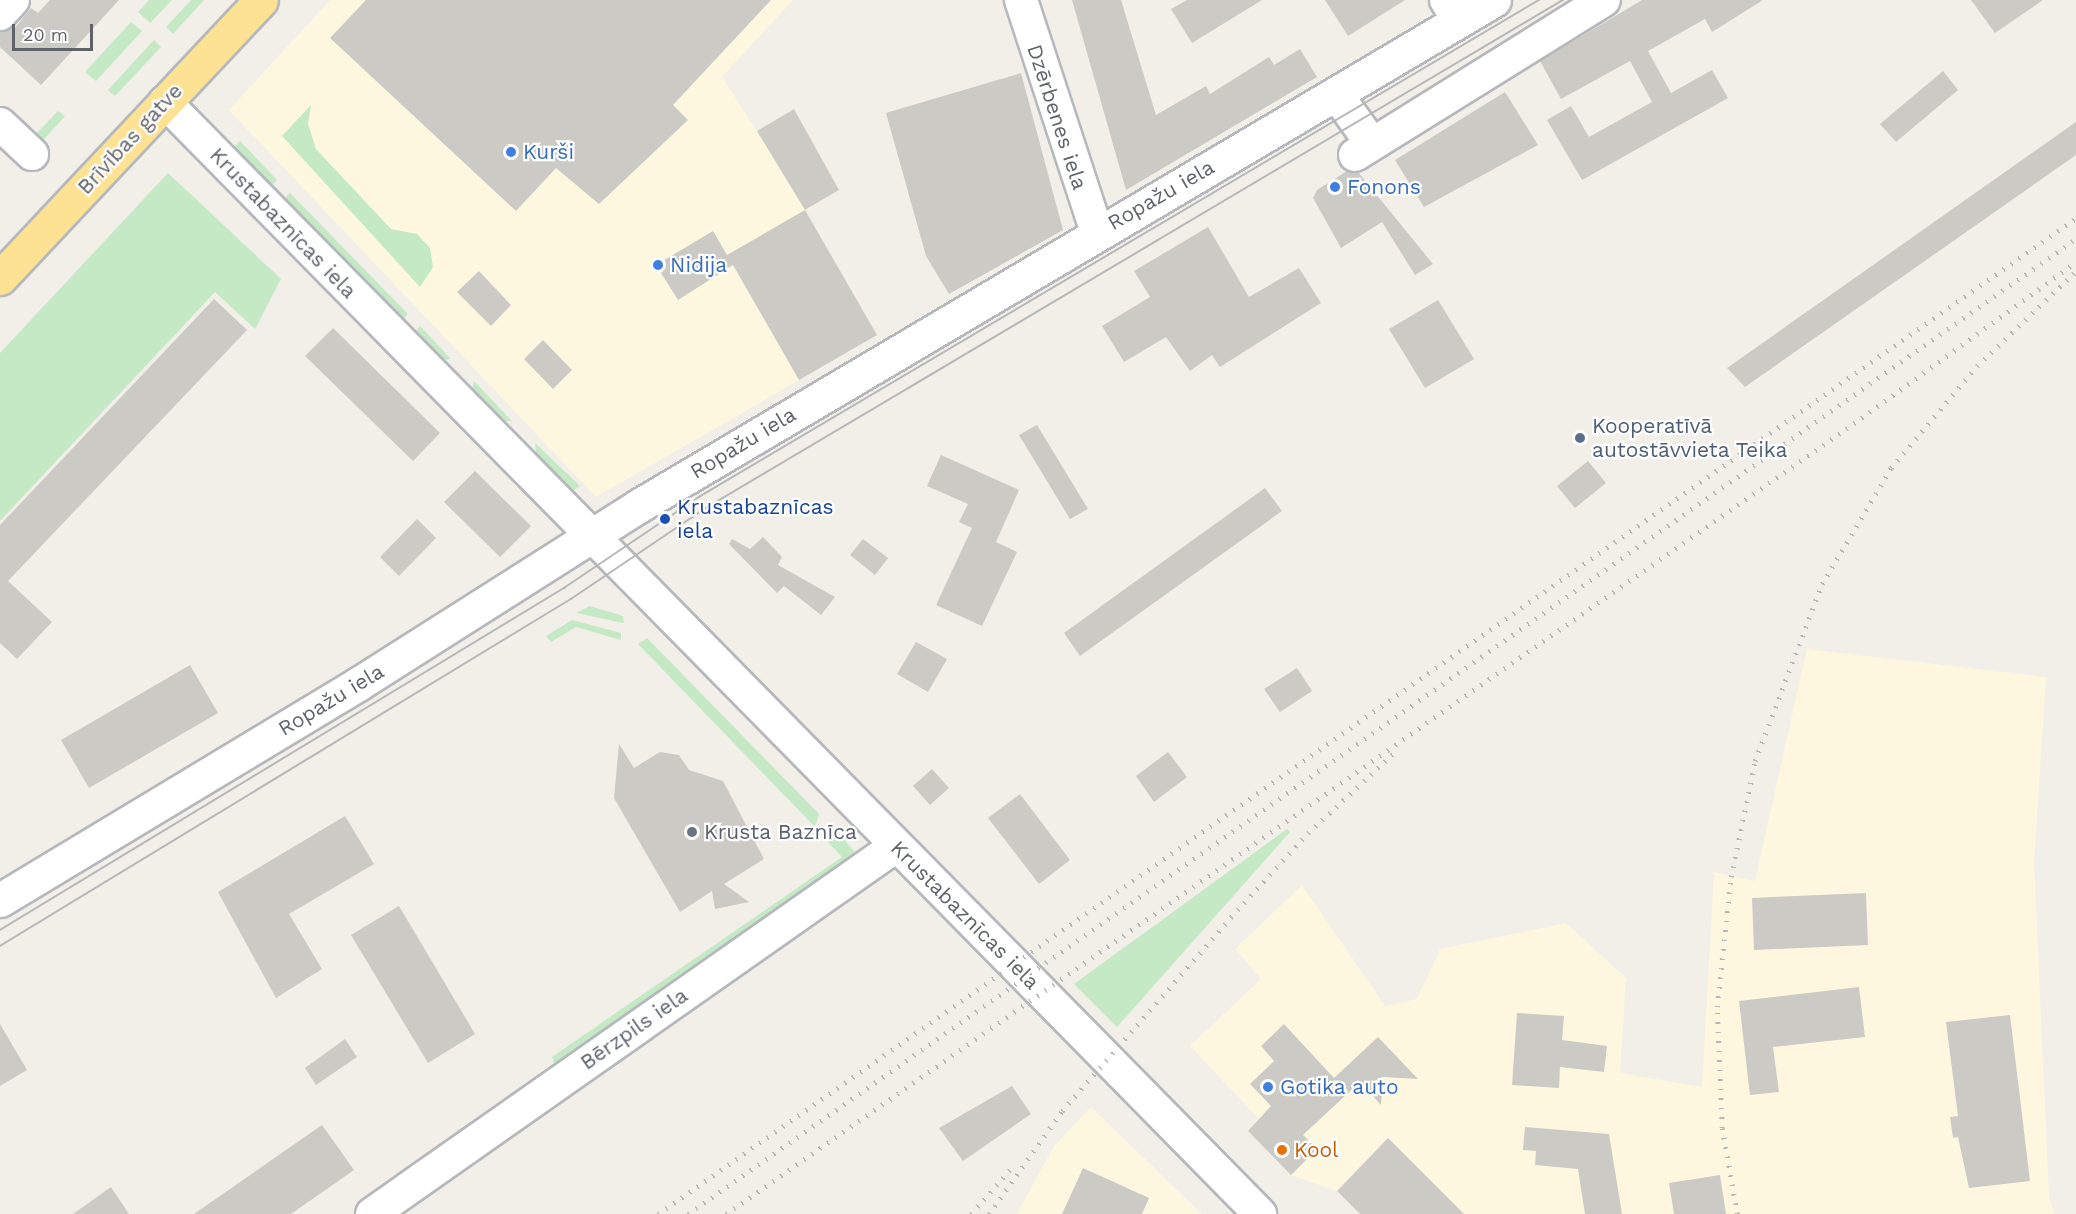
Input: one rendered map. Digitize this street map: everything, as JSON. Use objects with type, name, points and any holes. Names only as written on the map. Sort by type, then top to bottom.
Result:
[{"type":"highway","name":"Brīvības gatve","points":[[0,278],[261,0]]},
{"type":"street","points":[[0,14],[13,0]]},
{"type":"street","name":"Dzērbenes iela","points":[[1021,0],[1096,232]]},
{"type":"street","name":"Ropažu iela","points":[[0,900],[1096,232],[1337,95],[1452,11],[1494,0]]},
{"type":"street","points":[[1337,95],[1363,149],[1604,0]]},
{"type":"street","name":"Krustabaznīcas iela","points":[[165,102],[591,540],[1260,1214]]},
{"type":"street","points":[[0,124],[32,154]]},
{"type":"street","name":"Bērzpils iela","points":[[372,1214],[897,846]]},
{"type":"shaded area","points":[[330,0],[793,0],[722,77],[757,131],[794,109],[839,190],[805,211],[877,335],[596,497],[229,110]]},
{"type":"shaded area","points":[[1807,649],[2046,677],[2034,862],[2049,1197],[2055,1214],[1360,1214],[1337,1191],[1291,1175],[1248,1131],[1259,1119],[1190,1046],[1261,979],[1235,949],[1302,885],[1385,1006],[1417,999],[1440,949],[1566,923],[1626,978],[1620,1073],[1702,1087],[1714,872],[1755,881]]},
{"type":"shaded area","points":[[1091,1107],[1202,1214],[1017,1214],[1054,1146]]},
{"type":"green space","points":[[149,0],[172,0],[150,23],[138,12]]},
{"type":"green space","points":[[191,0],[204,0],[173,34],[166,27]]},
{"type":"green space","points":[[131,22],[142,31],[96,81],[85,72]]},
{"type":"green space","points":[[154,40],[161,47],[115,96],[108,90]]},
{"type":"green space","points":[[311,105],[308,124],[316,149],[391,229],[417,234],[430,248],[433,267],[420,287],[282,136]]},
{"type":"green space","points":[[58,111],[65,116],[39,145],[32,138]]},
{"type":"green space","points":[[240,141],[277,180],[272,185],[234,147]]},
{"type":"green space","points":[[168,173],[281,279],[255,329],[215,292],[0,521],[0,353]]},
{"type":"green space","points":[[290,193],[408,314],[402,320],[284,199]]},
{"type":"green space","points":[[420,326],[451,359],[440,360],[415,333]]},
{"type":"green space","points":[[474,381],[512,421],[501,421],[472,390]]},
{"type":"green space","points":[[535,443],[580,486],[570,492],[537,457]]},
{"type":"green space","points":[[590,606],[623,616],[624,623],[576,613]]},
{"type":"green space","points":[[572,620],[621,633],[621,640],[576,627],[551,642],[546,636]]},
{"type":"green space","points":[[647,638],[819,814],[815,827],[638,644]]},
{"type":"green space","points":[[1287,829],[1290,832],[1117,1027],[1074,984]]},
{"type":"green space","points":[[839,834],[856,853],[848,869],[555,1067],[552,1057],[842,857],[825,839]]},
{"type":"building","points":[[50,0],[119,0],[41,85],[0,47],[0,31],[14,29],[31,8],[38,13]]},
{"type":"building","name":"Kurši","points":[[366,0],[771,0],[673,105],[688,120],[599,204],[556,168],[516,211],[330,38]]},
{"type":"building","points":[[1072,0],[1121,0],[1156,115],[1206,86],[1210,94],[1269,57],[1274,65],[1300,49],[1317,77],[1126,190]]},
{"type":"building","points":[[1187,0],[1262,0],[1192,43],[1171,9]]},
{"type":"building","points":[[1325,0],[1405,0],[1348,36]]},
{"type":"building","points":[[1642,0],[1763,0],[1712,32],[1705,19],[1648,51],[1671,93],[1712,70],[1728,98],[1582,180],[1547,120],[1571,106],[1589,137],[1652,102],[1630,61],[1561,99],[1540,61]]},
{"type":"building","points":[[1971,0],[2043,0],[1995,33]]},
{"type":"building","points":[[1943,71],[1958,90],[1896,142],[1880,124]]},
{"type":"building","points":[[1021,73],[1063,230],[949,294],[926,256],[886,113]]},
{"type":"building","points":[[1505,92],[1538,145],[1424,207],[1395,160]]},
{"type":"building","points":[[794,109],[839,190],[805,210],[757,131]]},
{"type":"building","points":[[2076,122],[2076,155],[1745,387],[1727,368]]},
{"type":"building","points":[[1347,171],[1358,172],[1433,264],[1415,275],[1382,222],[1341,248],[1313,198],[1317,190]]},
{"type":"building","points":[[805,210],[877,335],[799,380],[733,265],[678,300],[656,265],[713,231],[727,255]]},
{"type":"building","points":[[1208,227],[1249,297],[1299,268],[1321,303],[1220,367],[1212,355],[1190,371],[1166,337],[1124,362],[1102,326],[1150,297],[1134,271]]},
{"type":"building","points":[[479,271],[511,305],[491,326],[457,292]]},
{"type":"building","points":[[214,299],[247,330],[8,581],[52,622],[17,659],[0,643],[0,525]]},
{"type":"building","points":[[1438,300],[1474,359],[1425,388],[1389,329]]},
{"type":"building","points":[[333,328],[440,433],[413,461],[305,356]]},
{"type":"building","points":[[543,340],[572,370],[553,389],[524,359]]},
{"type":"building","points":[[1037,425],[1088,509],[1070,519],[1019,435]]},
{"type":"building","points":[[941,455],[1019,490],[996,542],[1017,552],[982,626],[936,605],[972,528],[959,522],[968,504],[927,486]]},
{"type":"building","points":[[1588,461],[1606,483],[1575,508],[1557,486]]},
{"type":"building","points":[[475,471],[531,526],[500,557],[444,502]]},
{"type":"building","points":[[1265,488],[1282,511],[1080,656],[1064,633]]},
{"type":"building","points":[[417,519],[436,538],[399,576],[380,557]]},
{"type":"building","points":[[763,537],[782,557],[778,565],[835,597],[821,615],[784,586],[777,593],[729,544],[732,539],[750,549]]},
{"type":"building","points":[[863,539],[888,558],[875,575],[850,555]]},
{"type":"building","points":[[916,642],[947,659],[928,692],[897,674]]},
{"type":"building","points":[[190,665],[218,713],[89,788],[61,740]]},
{"type":"building","points":[[1297,668],[1312,691],[1280,712],[1264,689]]},
{"type":"building","name":"Krusta Baznīca","points":[[619,744],[634,768],[660,752],[679,755],[689,770],[723,781],[764,859],[724,884],[749,902],[715,909],[712,891],[680,912],[614,798]]},
{"type":"building","points":[[1168,752],[1187,777],[1154,802],[1136,776]]},
{"type":"building","points":[[932,769],[949,788],[930,805],[913,786]]},
{"type":"building","points":[[1020,794],[1070,860],[1039,884],[988,818]]},
{"type":"building","points":[[345,816],[374,864],[289,914],[322,969],[276,998],[218,892]]},
{"type":"building","points":[[1866,893],[1868,945],[1754,950],[1752,898]]},
{"type":"building","points":[[399,906],[475,1034],[428,1063],[351,935]]},
{"type":"building","points":[[1859,987],[1865,1037],[1773,1047],[1779,1092],[1750,1095],[1739,1001]]},
{"type":"building","points":[[1517,1013],[1564,1016],[1562,1040],[1607,1046],[1604,1072],[1560,1067],[1559,1088],[1512,1085]]},
{"type":"building","points":[[2010,1015],[2030,1181],[1969,1188],[1958,1137],[1953,1138],[1950,1117],[1958,1116],[1946,1022]]},
{"type":"building","points":[[0,1024],[27,1070],[0,1086]]},
{"type":"building","points":[[1284,1024],[1334,1078],[1378,1037],[1418,1079],[1383,1077],[1381,1105],[1360,1082],[1303,1135],[1317,1149],[1291,1175],[1248,1131],[1271,1106],[1250,1084],[1274,1061],[1261,1046]]},
{"type":"building","points":[[345,1039],[357,1057],[316,1085],[305,1068]]},
{"type":"building","points":[[1012,1086],[1031,1114],[963,1161],[939,1128]]},
{"type":"building","points":[[322,1125],[354,1170],[291,1214],[194,1214]]},
{"type":"building","points":[[1525,1127],[1609,1134],[1622,1214],[1585,1214],[1578,1169],[1535,1165],[1536,1151],[1523,1150]]},
{"type":"building","points":[[1388,1138],[1464,1214],[1360,1214],[1337,1191]]},
{"type":"building","points":[[1083,1168],[1149,1198],[1142,1214],[1062,1214]]},
{"type":"building","points":[[1720,1175],[1726,1214],[1674,1214],[1669,1183]]},
{"type":"building","points":[[111,1187],[129,1214],[73,1214]]},
{"type":"tram line","points":[[0,930],[564,588],[699,497],[1539,0]]},
{"type":"tram line","points":[[0,946],[571,599],[706,508],[1563,0]]},
{"type":"railway","points":[[658,1214],[2076,218]]},
{"type":"railway","points":[[688,1214],[2076,239]]},
{"type":"railway","points":[[726,1214],[1846,429],[2076,262]]},
{"type":"railway","points":[[1737,1214],[1722,1128],[1717,1007],[1731,877],[1755,761],[1822,584],[1891,468],[1977,366],[2076,271]]},
{"type":"railway","points":[[989,1214],[1062,1111],[1231,917],[1308,833],[1395,752]]},
{"type":"railway","points":[[971,1214],[1014,1165]]},
{"type":"place","name":"Kurši","points":[[511,152]]},
{"type":"place","name":"Fonons","points":[[1335,187]]},
{"type":"place","name":"Nidija","points":[[658,265]]},
{"type":"place","name":"Kooperatīvā autostāvvieta Teika","points":[[1580,438]]},
{"type":"place","name":"Krustabaznīcas iela","points":[[665,519]]},
{"type":"place","name":"Krusta Baznīca","points":[[692,832]]},
{"type":"place","name":"Gotika auto","points":[[1268,1087]]},
{"type":"place","name":"Kool","points":[[1282,1150]]}]
